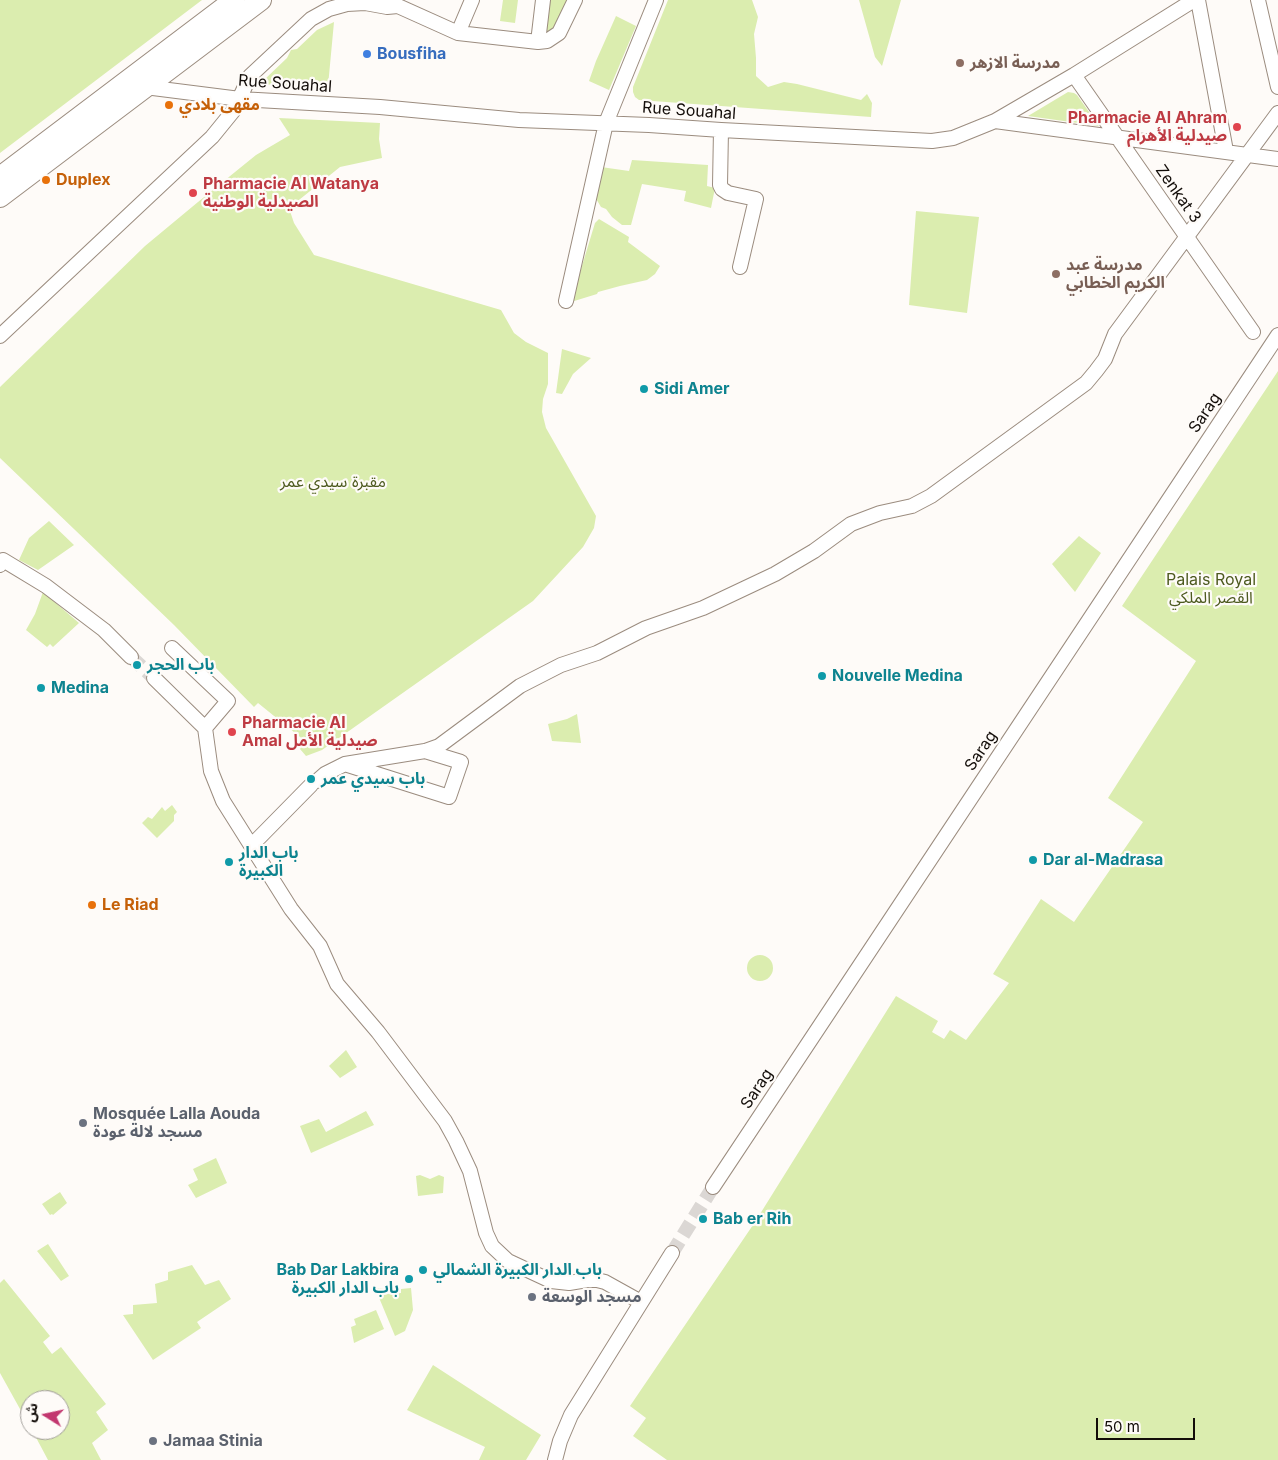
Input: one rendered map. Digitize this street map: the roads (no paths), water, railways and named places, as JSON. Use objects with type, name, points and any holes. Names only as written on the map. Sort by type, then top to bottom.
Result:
[{"type":"main road","points":[[0,177],[234,0]]},
{"type":"main road","points":[[0,196],[261,0]]},
{"type":"street","points":[[458,33],[472,0]]},
{"type":"street","points":[[538,42],[543,0]]},
{"type":"street","points":[[0,336],[212,138],[227,120],[240,99],[244,86],[250,76],[311,19],[347,4],[387,7],[399,3],[458,33],[538,42],[546,41],[559,33],[575,0]]},
{"type":"street","points":[[566,301],[606,123],[656,0]]},
{"type":"street","name":"Rue Souahal","points":[[145,87],[240,99],[380,107],[519,120],[932,141],[953,138],[995,121],[1074,75],[1194,0]]},
{"type":"street","points":[[1198,0],[1226,151]]},
{"type":"street","points":[[1258,0],[1278,88]]},
{"type":"street","name":"Zenkat 3","points":[[1074,75],[1253,332]]},
{"type":"street","points":[[252,845],[325,774],[345,764],[425,751],[439,746],[520,686],[562,665],[597,653],[646,628],[703,608],[775,574],[814,551],[850,524],[880,513],[912,506],[931,496],[1086,383],[1105,359],[1115,334],[1278,113]]},
{"type":"street","points":[[995,121],[1278,159]]},
{"type":"street","points":[[721,130],[720,185],[722,189],[728,193],[756,199],[740,267]]},
{"type":"street","name":"Sarag","points":[[713,1187],[1278,334]]},
{"type":"street","points":[[0,565],[3,560],[46,586],[104,630],[132,657]]},
{"type":"street","points":[[172,648],[228,701],[205,728]]},
{"type":"street","points":[[154,678],[205,728],[211,771],[223,801],[292,909],[320,946],[337,984],[378,1032],[445,1121],[470,1171],[486,1233],[492,1246],[508,1261],[551,1281],[569,1284],[597,1280],[605,1282],[641,1302]]},
{"type":"street","points":[[345,764],[449,797],[461,762],[425,751]]},
{"type":"street","points":[[555,1460],[560,1441],[571,1415],[672,1253]]},
{"type":"tunnel","points":[[131,657],[154,678]]},
{"type":"tunnel","points":[[672,1253],[713,1187]]},
{"type":"place","name":"Bousfiha","points":[[367,54]]},
{"type":"place","name":"مدرسة الازهر","points":[[960,63]]},
{"type":"place","name":"مقهى بلادي","points":[[169,105]]},
{"type":"place","name":"Pharmacie Al Ahram صيدلية الأهرام","points":[[1237,127]]},
{"type":"place","name":"Duplex","points":[[46,180]]},
{"type":"place","name":"Pharmacie Al Watanya الصيدلية الوطنية","points":[[193,193]]},
{"type":"place","name":"مدرسة عبد الكريم الخطابي","points":[[1056,274]]},
{"type":"place","name":"Sidi Amer","points":[[644,389]]},
{"type":"place","name":"باب الحجر","points":[[137,665]]},
{"type":"place","name":"Nouvelle Medina","points":[[822,676]]},
{"type":"place","name":"Medina","points":[[41,688]]},
{"type":"place","name":"Pharmacie Al Amal صيدلية الأمل","points":[[232,732]]},
{"type":"place","name":"باب سيدي عمر","points":[[311,779]]},
{"type":"place","name":"Dar al-Madrasa","points":[[1033,860]]},
{"type":"place","name":"باب الدار الكبيرة","points":[[229,862]]},
{"type":"place","name":"Le Riad","points":[[92,905]]},
{"type":"place","name":"Mosquée Lalla Aouda مسجد لالة عودة","points":[[83,1123]]},
{"type":"place","name":"Bab er Rih","points":[[703,1219]]},
{"type":"place","name":"باب الدار الكبيرة الشمالي","points":[[423,1270]]},
{"type":"place","name":"Bab Dar Lakbira باب الدار الكبيرة","points":[[409,1279]]},
{"type":"place","name":"مسجد الوسعة","points":[[532,1297]]},
{"type":"place","name":"Jamaa Stinia","points":[[153,1441]]},
{"type":"park label","name":"مقبرة سيدي عمر","points":[[333,482]]},
{"type":"park label","name":"Palais Royal القصر الملكي","points":[[1211,589]]}]
